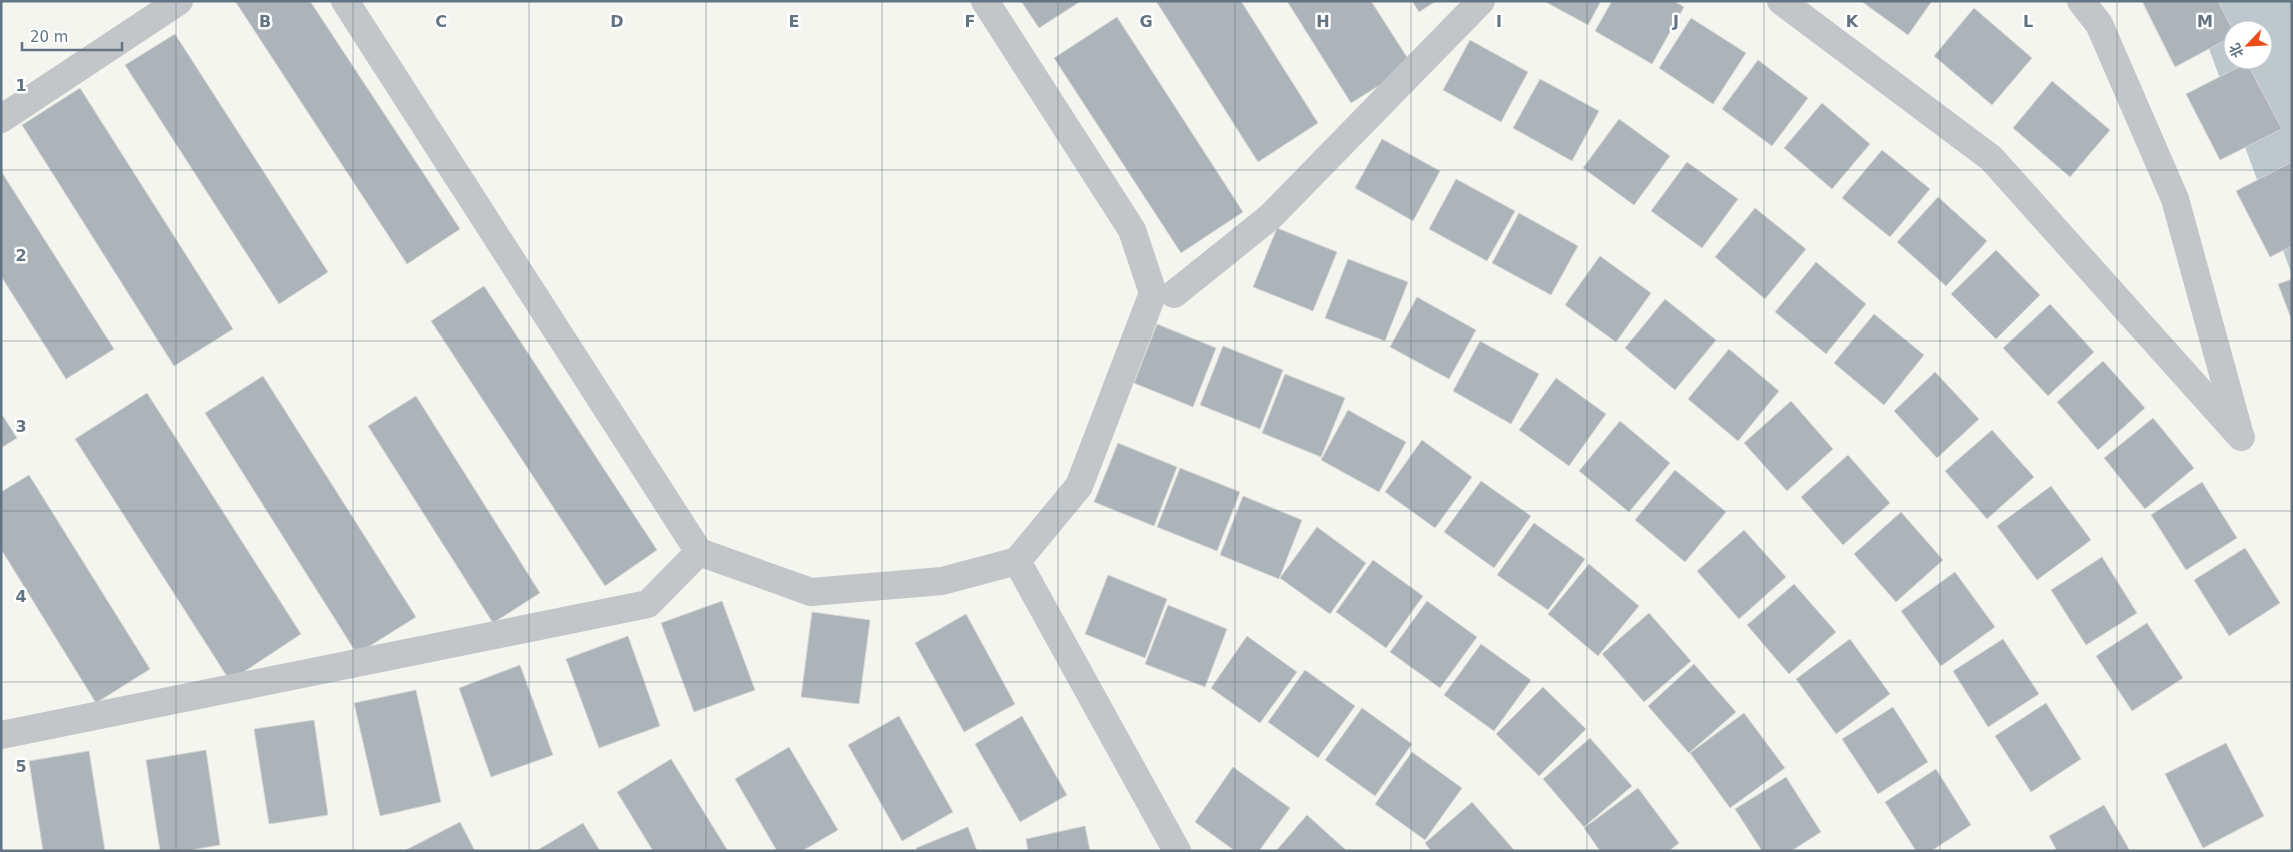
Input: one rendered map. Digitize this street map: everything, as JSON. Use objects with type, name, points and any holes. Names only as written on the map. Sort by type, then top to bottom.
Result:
[{"type":"street","points":[[1,119],[179,1]]},
{"type":"street","points":[[345,1],[699,552],[811,592],[942,581],[1017,561],[1079,486],[1153,293],[1132,230],[985,1]]},
{"type":"street","points":[[1174,294],[1270,217],[1481,1]]},
{"type":"street","points":[[1781,1],[1991,158],[2241,437],[2175,200],[2099,24],[2081,1]]},
{"type":"street","points":[[1,735],[648,604],[699,552]]},
{"type":"street","points":[[1017,561],[1177,851]]},
{"type":"shaded area","points":[[2183,1],[2292,1],[2292,275],[2204,35]]},
{"type":"building","points":[[235,1],[310,1],[460,229],[407,264]]},
{"type":"building","points":[[1021,1],[1081,1],[1039,28]]},
{"type":"building","points":[[1156,1],[1241,1],[1318,123],[1258,162]]},
{"type":"building","points":[[1287,1],[1371,1],[1412,65],[1351,103]]},
{"type":"building","points":[[1412,1],[1436,1],[1419,12]]},
{"type":"building","points":[[1544,1],[1601,1],[1588,25]]},
{"type":"building","points":[[1612,1],[1674,1],[1684,7],[1652,64],[1595,31]]},
{"type":"building","points":[[1861,1],[1932,1],[1908,35]]},
{"type":"building","points":[[2142,1],[2218,1],[2228,20],[2223,20],[2223,41],[2175,67]]},
{"type":"building","points":[[1974,8],[2032,58],[1992,105],[1934,56]]},
{"type":"building","points":[[1117,17],[1243,212],[1181,253],[1054,58]]},
{"type":"building","points":[[1691,18],[1746,53],[1713,104],[1659,68]]},
{"type":"building","points":[[175,34],[328,272],[279,304],[125,65]]},
{"type":"building","points":[[1470,40],[1528,72],[1501,122],[1443,90]]},
{"type":"building","points":[[1758,60],[1808,98],[1772,146],[1722,109]]},
{"type":"building","points":[[2233,70],[2251,70],[2282,129],[2220,160],[2186,94]]},
{"type":"building","points":[[1540,79],[1599,111],[1572,161],[1513,128]]},
{"type":"building","points":[[2052,81],[2110,130],[2070,177],[2013,128]]},
{"type":"building","points":[[80,88],[233,329],[174,366],[22,125]]},
{"type":"building","points":[[1822,103],[1870,144],[1832,189],[1784,148]]},
{"type":"building","points":[[1619,119],[1670,156],[1634,205],[1583,168]]},
{"type":"building","points":[[1382,139],[1440,171],[1413,221],[1355,188]]},
{"type":"building","points":[[1882,150],[1930,189],[1890,237],[1842,198]]},
{"type":"building","points":[[1687,162],[1738,199],[1702,248],[1651,211]]},
{"type":"building","points":[[2292,162],[2292,246],[2270,257],[2236,191]]},
{"type":"building","points":[[1,171],[114,349],[66,379],[1,276]]},
{"type":"building","points":[[1456,179],[1515,211],[1487,261],[1429,229]]},
{"type":"building","points":[[1938,197],[1987,241],[1946,286],[1897,242]]},
{"type":"building","points":[[1755,208],[1806,249],[1765,299],[1715,257]]},
{"type":"building","points":[[1519,213],[1578,246],[1551,295],[1492,263]]},
{"type":"building","points":[[1277,228],[1337,252],[1313,311],[1253,287]]},
{"type":"building","points":[[1996,250],[2040,295],[1996,339],[1951,294]]},
{"type":"building","points":[[1600,256],[1651,293],[1616,342],[1565,305]]},
{"type":"building","points":[[1348,259],[1408,282],[1385,341],[1325,318]]},
{"type":"building","points":[[1816,262],[1866,304],[1826,354],[1775,312]]},
{"type":"building","points":[[2292,279],[2292,321],[2278,284]]},
{"type":"building","points":[[484,286],[657,550],[605,586],[431,321]]},
{"type":"building","points":[[1417,297],[1476,330],[1449,379],[1390,347]]},
{"type":"building","points":[[1665,299],[1716,340],[1675,390],[1625,348]]},
{"type":"building","points":[[2050,304],[2094,352],[2048,396],[2003,348]]},
{"type":"building","points":[[1874,314],[1924,355],[1884,405],[1834,363]]},
{"type":"building","points":[[1157,324],[1216,348],[1193,407],[1134,383]]},
{"type":"building","points":[[1480,341],[1539,374],[1511,424],[1453,391]]},
{"type":"building","points":[[1223,346],[1283,370],[1260,429],[1200,405]]},
{"type":"building","points":[[1729,349],[1779,391],[1738,441],[1688,399]]},
{"type":"building","points":[[2103,361],[2145,408],[2098,450],[2057,402]]},
{"type":"building","points":[[1935,372],[1979,419],[1937,458],[1894,411]]},
{"type":"building","points":[[1285,374],[1345,398],[1321,457],[1262,433]]},
{"type":"building","points":[[263,376],[416,617],[357,654],[205,413]]},
{"type":"building","points":[[1556,378],[1606,414],[1569,466],[1519,430]]},
{"type":"building","points":[[147,393],[301,634],[230,681],[75,439]]},
{"type":"building","points":[[416,396],[540,593],[493,623],[368,426]]},
{"type":"building","points":[[1791,401],[1833,449],[1787,491],[1744,443]]},
{"type":"building","points":[[1348,410],[1406,442],[1379,492],[1321,460]]},
{"type":"building","points":[[1,413],[17,438],[1,448]]},
{"type":"building","points":[[2153,418],[2194,468],[2145,509],[2104,458]]},
{"type":"building","points":[[1620,421],[1670,463],[1629,512],[1579,471]]},
{"type":"building","points":[[1992,430],[2034,477],[1987,519],[1945,471]]},
{"type":"building","points":[[1422,440],[1472,477],[1435,528],[1385,492]]},
{"type":"building","points":[[1118,443],[1177,467],[1154,526],[1094,502]]},
{"type":"building","points":[[1848,455],[1890,503],[1843,545],[1801,497]]},
{"type":"building","points":[[1180,468],[1240,492],[1217,551],[1157,527]]},
{"type":"building","points":[[1675,470],[1726,512],[1685,562],[1635,520]]},
{"type":"building","points":[[29,475],[150,669],[96,703],[1,549],[1,492]]},
{"type":"building","points":[[1481,481],[1531,516],[1494,568],[1444,532]]},
{"type":"building","points":[[2202,482],[2237,538],[2186,570],[2151,515]]},
{"type":"building","points":[[2051,486],[2091,540],[2037,580],[1997,526]]},
{"type":"building","points":[[1243,496],[1302,520],[1279,579],[1220,555]]},
{"type":"building","points":[[1901,512],[1943,560],[1896,602],[1854,554]]},
{"type":"building","points":[[1534,523],[1585,559],[1548,610],[1497,575]]},
{"type":"building","points":[[1317,527],[1366,563],[1330,614],[1280,578]]},
{"type":"building","points":[[1744,530],[1786,577],[1739,619],[1697,571]]},
{"type":"building","points":[[2245,548],[2280,603],[2229,636],[2194,580]]},
{"type":"building","points":[[2102,557],[2137,613],[2086,645],[2051,590]]},
{"type":"building","points":[[1373,560],[1423,596],[1386,648],[1336,612]]},
{"type":"building","points":[[1589,564],[1639,606],[1598,656],[1548,614]]},
{"type":"building","points":[[1955,572],[1995,627],[1941,666],[1901,611]]},
{"type":"building","points":[[1108,575],[1167,599],[1145,658],[1085,634]]},
{"type":"building","points":[[1794,584],[1836,632],[1789,674],[1747,625]]},
{"type":"building","points":[[722,601],[755,690],[694,712],[661,623]]},
{"type":"building","points":[[1427,601],[1477,637],[1440,688],[1390,652]]},
{"type":"building","points":[[1168,605],[1227,629],[1205,687],[1145,664]]},
{"type":"building","points":[[812,612],[870,620],[859,704],[801,697]]},
{"type":"building","points":[[1649,613],[1691,661],[1644,702],[1602,654]]},
{"type":"building","points":[[966,614],[1015,704],[964,732],[915,643]]},
{"type":"building","points":[[2147,623],[2183,678],[2132,711],[2096,656]]},
{"type":"building","points":[[628,636],[660,726],[599,748],[566,659]]},
{"type":"building","points":[[1247,636],[1297,672],[1260,723],[1211,688]]},
{"type":"building","points":[[1850,639],[1890,694],[1836,734],[1796,679]]},
{"type":"building","points":[[2003,639],[2039,694],[1988,727],[1953,671]]},
{"type":"building","points":[[1481,644],[1531,680],[1494,731],[1444,695]]},
{"type":"building","points":[[1694,664],[1736,712],[1689,753],[1648,706]]},
{"type":"building","points":[[520,665],[553,755],[491,777],[459,688]]},
{"type":"building","points":[[1305,670],[1355,706],[1318,758],[1268,722]]},
{"type":"building","points":[[1543,687],[1586,729],[1539,776],[1496,734]]},
{"type":"building","points":[[416,690],[441,802],[380,816],[354,703]]},
{"type":"building","points":[[2046,703],[2081,759],[2031,792],[1995,736]]},
{"type":"building","points":[[1893,707],[1928,762],[1878,794],[1842,739]]},
{"type":"building","points":[[1362,708],[1412,744],[1375,796],[1325,760]]},
{"type":"building","points":[[1744,713],[1785,768],[1730,808],[1690,753]]},
{"type":"building","points":[[899,716],[953,812],[902,841],[848,745]]},
{"type":"building","points":[[1022,716],[1067,795],[1020,822],[975,744]]},
{"type":"building","points":[[314,720],[328,815],[269,824],[254,729]]},
{"type":"building","points":[[1590,738],[1632,786],[1584,827],[1543,779]]},
{"type":"building","points":[[2226,743],[2264,816],[2203,848],[2165,774]]},
{"type":"building","points":[[789,747],[838,830],[802,851],[777,851],[735,779]]},
{"type":"building","points":[[206,750],[220,845],[185,851],[160,851],[146,760]]},
{"type":"building","points":[[89,751],[105,851],[43,851],[29,761]]},
{"type":"building","points":[[1412,752],[1462,788],[1425,840],[1375,804]]},
{"type":"building","points":[[671,759],[728,851],[653,851],[617,792]]},
{"type":"building","points":[[1233,767],[1290,808],[1259,851],[1235,851],[1195,822]]},
{"type":"building","points":[[1936,769],[1971,825],[1931,851],[1916,851],[1885,802]]},
{"type":"building","points":[[1786,777],[1821,832],[1791,851],[1762,851],[1735,809]]},
{"type":"building","points":[[1638,788],[1679,843],[1669,851],[1600,851],[1584,828]]},
{"type":"building","points":[[1472,802],[1514,850],[1431,851],[1425,843]]},
{"type":"building","points":[[2104,805],[2130,851],[2057,851],[2049,836]]},
{"type":"building","points":[[1307,815],[1347,851],[1276,851]]},
{"type":"building","points":[[460,822],[475,851],[404,851]]},
{"type":"building","points":[[583,823],[600,851],[536,851]]},
{"type":"building","points":[[1085,826],[1090,851],[1028,851],[1026,839]]},
{"type":"building","points":[[968,827],[977,851],[917,851],[916,848]]}]
